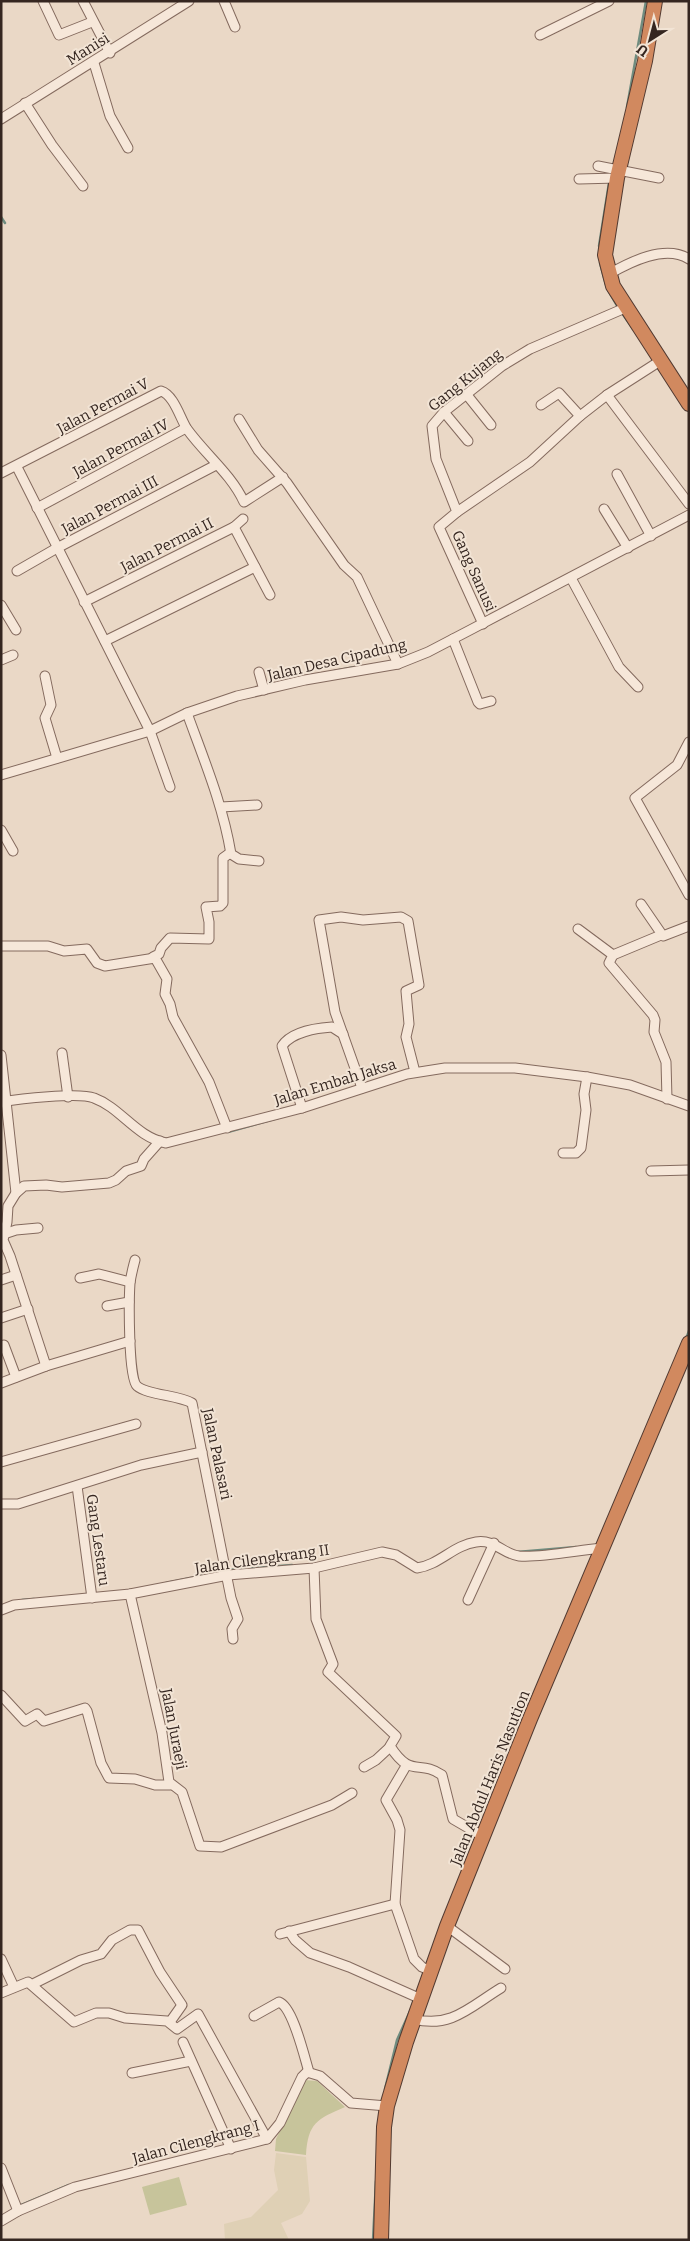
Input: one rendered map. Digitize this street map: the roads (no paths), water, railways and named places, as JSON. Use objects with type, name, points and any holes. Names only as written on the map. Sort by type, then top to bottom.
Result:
[{"type":"highway","points":[[655,1],[645,61],[618,174],[605,246],[607,266],[625,308],[689,404]]},
{"type":"highway","name":"Jalan Abdul Haris Nasution","points":[[381,2240],[383,2154],[387,2106],[421,1999],[530,1719],[689,1343]]},
{"type":"street","points":[[43,1],[59,36],[92,22]]},
{"type":"street","points":[[83,1],[92,22],[110,53]]},
{"type":"street","name":"Manisi","points":[[1,119],[110,53],[189,1]]},
{"type":"street","points":[[224,1],[235,27]]},
{"type":"street","points":[[540,35],[609,1]]},
{"type":"street","points":[[94,63],[110,116],[128,148]]},
{"type":"street","points":[[25,103],[52,145],[83,186]]},
{"type":"street","points":[[598,166],[618,174]]},
{"type":"street","points":[[579,179],[618,174],[659,178]]},
{"type":"street","points":[[607,266],[646,257],[672,254],[689,259]]},
{"type":"street","name":"Gang Kujang","points":[[457,512],[444,481],[432,438],[432,426],[444,412],[502,366],[530,349],[625,308]]},
{"type":"street","points":[[457,512],[530,462],[580,416],[607,395],[660,361]]},
{"type":"street","name":"Jalan Permai V","points":[[17,467],[161,391],[168,396],[186,428]]},
{"type":"street","points":[[541,405],[559,393],[580,416]]},
{"type":"street","points":[[467,394],[491,425]]},
{"type":"street","points":[[607,395],[689,504]]},
{"type":"street","points":[[444,412],[468,441]]},
{"type":"street","points":[[239,419],[258,450],[283,477],[344,565],[357,577],[396,661]]},
{"type":"street","name":"Jalan Permai IV","points":[[37,508],[186,428],[216,465],[230,478],[244,502],[283,477]]},
{"type":"street","name":"Jalan Permai III","points":[[17,571],[216,465]]},
{"type":"street","points":[[1,473],[17,467],[150,731],[170,787]]},
{"type":"street","points":[[617,474],[651,536]]},
{"type":"street","points":[[604,509],[628,548]]},
{"type":"street","name":"Gang Sanusi","points":[[457,512],[439,525],[440,530],[483,624]]},
{"type":"street","name":"Jalan Desa Cipadung","points":[[1,775],[150,731],[187,713],[237,696],[396,661],[453,639],[689,515]]},
{"type":"street","points":[[234,527],[243,519]]},
{"type":"street","name":"Jalan Permai II","points":[[84,602],[234,527],[270,595]]},
{"type":"street","points":[[106,641],[255,567]]},
{"type":"street","points":[[571,578],[619,667],[638,686]]},
{"type":"street","points":[[1,606],[16,630]]},
{"type":"street","points":[[453,639],[478,702],[480,704],[491,701]]},
{"type":"street","points":[[1,660],[12,655]]},
{"type":"street","points":[[259,672],[264,690]]},
{"type":"street","points":[[45,676],[51,705],[45,718],[57,758]]},
{"type":"street","points":[[187,713],[221,807],[229,836],[230,853]]},
{"type":"street","points":[[689,742],[677,765],[635,798],[689,895]]},
{"type":"street","points":[[221,807],[257,805]]},
{"type":"street","points":[[1,830],[13,851]]},
{"type":"street","points":[[230,853],[239,859],[258,861]]},
{"type":"street","points":[[1,946],[48,946],[64,951],[87,949],[97,963],[105,966],[153,957],[159,954],[161,948],[170,938],[209,939],[209,922],[206,907],[220,906],[223,903],[223,858],[226,854],[230,853]]},
{"type":"street","points":[[641,904],[661,935]]},
{"type":"street","points":[[362,1088],[335,1012],[319,920],[346,917],[363,920],[402,917],[410,924],[419,986],[406,991],[409,1024],[406,1036],[415,1072]]},
{"type":"street","points":[[667,1099],[666,1062],[654,1032],[655,1020],[609,963],[613,955],[661,935],[665,936],[689,926]]},
{"type":"street","points":[[578,929],[613,955]]},
{"type":"street","points":[[153,957],[160,964],[166,980],[165,994],[173,1017],[209,1082],[227,1128]]},
{"type":"street","points":[[302,1108],[282,1046],[288,1039],[315,1029],[332,1027],[343,1034]]},
{"type":"street","points":[[62,1053],[68,1097]]},
{"type":"street","points":[[1,1055],[3,1101],[16,1192]]},
{"type":"street","name":"Jalan Embah Jaksa","points":[[160,1142],[170,1142],[302,1108],[415,1072],[445,1068],[498,1067],[587,1077],[630,1084],[689,1106]]},
{"type":"street","points":[[563,1153],[576,1153],[581,1148],[586,1110],[584,1094],[587,1077]]},
{"type":"street","points":[[3,1101],[68,1097],[94,1098],[144,1134],[160,1142],[144,1159],[141,1166],[126,1171],[112,1182],[62,1187],[31,1184],[20,1188],[8,1206],[3,1238],[46,1366]]},
{"type":"street","points":[[651,1171],[689,1170]]},
{"type":"street","points":[[3,1238],[16,1230],[38,1228]]},
{"type":"street","name":"Jalan Palasari","points":[[134,1260],[129,1302],[130,1341],[135,1384],[140,1388],[192,1403],[228,1575],[231,1598],[238,1619],[232,1629],[233,1639]]},
{"type":"street","points":[[80,1278],[100,1274],[130,1282]]},
{"type":"street","points":[[1,1280],[16,1275]]},
{"type":"street","points":[[107,1306],[129,1302]]},
{"type":"street","points":[[1,1318],[28,1309]]},
{"type":"street","points":[[1,1383],[46,1366],[130,1341]]},
{"type":"street","points":[[4,1345],[16,1377]]},
{"type":"street","points":[[1,1462],[136,1424]]},
{"type":"street","points":[[1,1504],[18,1504],[141,1465],[202,1452]]},
{"type":"street","name":"Gang Lestaru","points":[[77,1486],[92,1598]]},
{"type":"street","name":"Jalan Cilengkrang II","points":[[1,1610],[14,1605],[130,1594],[228,1575],[314,1568],[382,1552],[396,1555],[417,1568],[426,1567],[458,1548],[476,1542],[494,1543]]},
{"type":"street","points":[[468,1600],[494,1543],[517,1556],[602,1548]]},
{"type":"street","points":[[314,1568],[316,1619],[333,1664],[329,1670],[330,1674],[396,1736],[390,1747],[376,1760],[364,1767]]},
{"type":"street","name":"Jalan Juraeji","points":[[130,1594],[162,1733],[170,1785],[182,1792],[199,1845],[217,1848],[332,1805],[352,1793]]},
{"type":"street","points":[[1,1695],[25,1721],[37,1714],[44,1721],[85,1708],[101,1763],[109,1778],[126,1779],[155,1785],[170,1785]]},
{"type":"street","points":[[390,1747],[406,1766],[430,1770],[442,1775],[453,1819],[484,1837]]},
{"type":"street","points":[[406,1766],[386,1800],[397,1820],[400,1830],[395,1904],[414,1960],[431,1971]]},
{"type":"street","points":[[280,1934],[395,1904]]},
{"type":"street","points":[[448,1926],[505,1969]]},
{"type":"street","points":[[1,1993],[24,1983],[33,1984],[81,1960],[101,1954],[112,1940],[130,1930],[138,1930],[160,1972],[182,2005],[170,2022]]},
{"type":"street","points":[[289,1931],[295,1940],[310,1954],[350,1967],[421,1999]]},
{"type":"street","points":[[1,1959],[14,1987]]},
{"type":"street","points":[[33,1984],[74,2022],[96,2013],[170,2022],[177,2029],[195,2015],[199,2015],[267,2139]]},
{"type":"street","points":[[414,2020],[430,2023],[442,2022],[467,2010],[501,1988]]},
{"type":"street","points":[[254,2016],[282,2002],[290,2012],[309,2072],[320,2076],[351,2103],[387,2106]]},
{"type":"street","points":[[183,2042],[232,2149]]},
{"type":"street","points":[[132,2073],[191,2061]]},
{"type":"street","name":"Jalan Cilengkrang I","points":[[1,2221],[18,2211],[75,2187],[267,2139],[280,2123],[302,2077],[309,2072]]},
{"type":"street","points":[[1,2168],[18,2211]]},
{"type":"waterway","points":[[627,107],[646,1]]},
{"type":"waterway","points":[[599,246],[609,183]]},
{"type":"waterway","points":[[1,217],[5,223]]},
{"type":"waterway","points":[[600,263],[606,285]]},
{"type":"waterway","points":[[608,290],[619,309]]},
{"type":"waterway","points":[[622,313],[633,329]]},
{"type":"waterway","points":[[334,671],[360,666]]},
{"type":"waterway","points":[[228,1132],[278,1118]]},
{"type":"waterway","points":[[686,1339],[689,1331]]},
{"type":"waterway","points":[[517,1552],[576,1547]]},
{"type":"waterway","points":[[228,1570],[292,1565]]},
{"type":"waterway","points":[[166,1583],[225,1571]]},
{"type":"waterway","points":[[22,1600],[34,1599]]},
{"type":"waterway","points":[[385,2089],[397,2040],[411,2009]]},
{"type":"waterway","points":[[373,2240],[376,2181]]},
{"type":"waterway","points":[[19,2206],[69,2185]]}]
